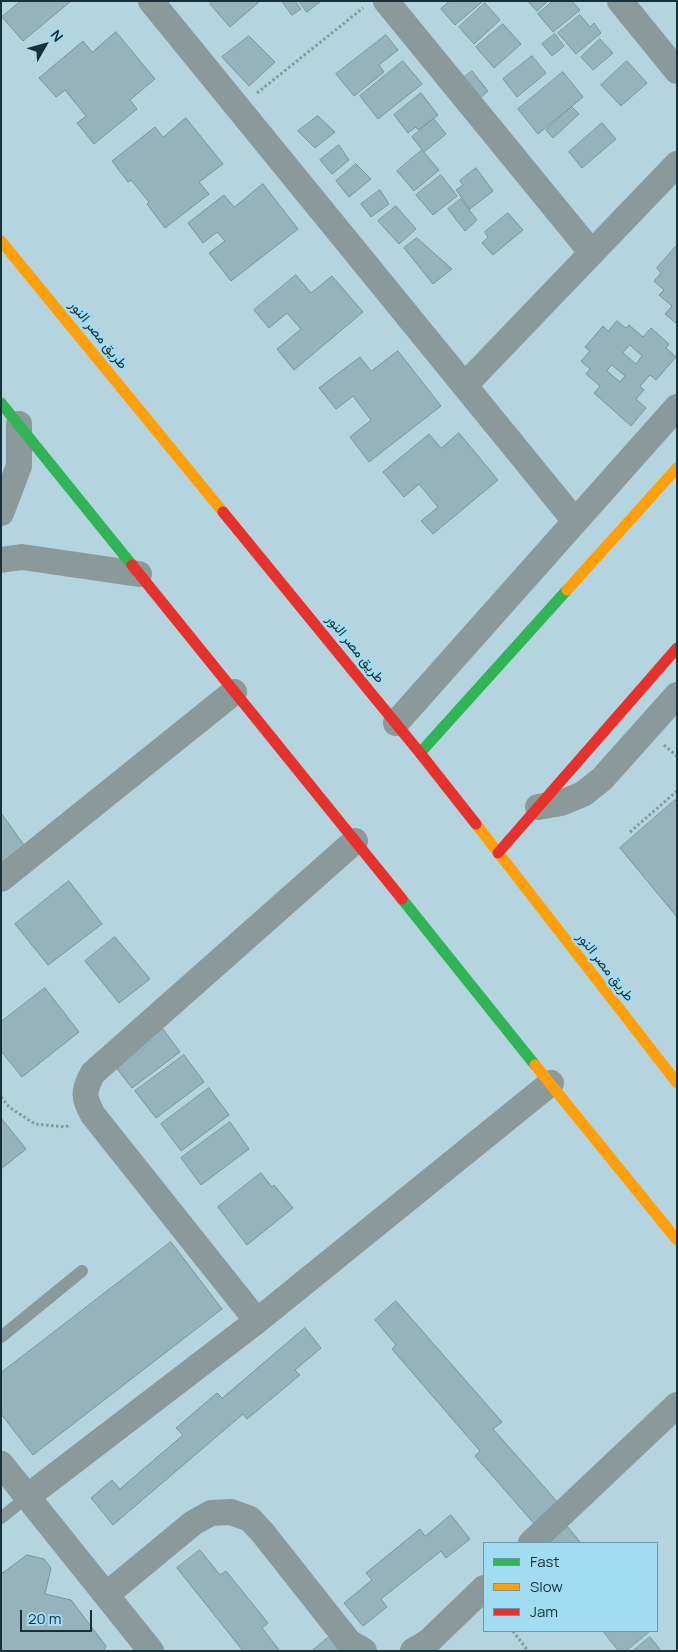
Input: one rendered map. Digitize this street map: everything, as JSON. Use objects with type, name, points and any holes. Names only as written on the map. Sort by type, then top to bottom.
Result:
[{"type":"street","points":[[152,1],[576,521]]},
{"type":"street","points":[[620,1],[677,71]]},
{"type":"street","points":[[375,4],[592,253]]},
{"type":"street","points":[[464,385],[677,164]]},
{"type":"street","name":"طريق مصر النور","points":[[1,241],[396,723],[677,1082]]},
{"type":"street","points":[[1,403],[677,1240]]},
{"type":"street","points":[[396,723],[677,406]]},
{"type":"street","points":[[1,513],[19,466],[19,424]]},
{"type":"street","points":[[420,753],[677,468]]},
{"type":"street","points":[[1,560],[22,557],[139,574]]},
{"type":"street","points":[[498,853],[677,648]]},
{"type":"street","points":[[1,879],[234,692]]},
{"type":"street","points":[[538,807],[561,803],[583,794],[617,763],[677,695]]},
{"type":"street","points":[[257,1321],[93,1115],[86,1102],[85,1086],[92,1073],[355,841]]},
{"type":"street","points":[[27,1497],[257,1321],[551,1083]]},
{"type":"street","points":[[532,1542],[677,1405]]},
{"type":"street","points":[[1,1464],[151,1651]]},
{"type":"street","points":[[106,1595],[193,1523],[211,1513],[231,1512],[250,1519],[349,1642],[364,1651]]},
{"type":"street","points":[[413,1651],[428,1642],[483,1589]]},
{"type":"lane","points":[[1,1336],[82,1271]]},
{"type":"lane","points":[[1,1518],[27,1497]]},
{"type":"path","points":[[239,108],[375,4]]},
{"type":"path","points":[[630,832],[677,791]]},
{"type":"path","points":[[1,1097],[9,1107],[35,1124],[65,1127],[93,1115]]},
{"type":"path","points":[[514,1632],[528,1651]]},
{"type":"building","points":[[21,1],[71,1],[23,41],[2,17]]},
{"type":"building","points":[[213,1],[260,1],[230,27],[210,4]]},
{"type":"building","points":[[282,1],[295,1],[301,9],[292,15]]},
{"type":"building","points":[[299,1],[321,1],[307,12]]},
{"type":"building","points":[[450,1],[483,1],[455,25],[441,9]]},
{"type":"building","points":[[528,1],[548,1],[537,11]]},
{"type":"building","points":[[553,1],[572,1],[580,10],[553,32],[538,14]]},
{"type":"building","points":[[485,3],[500,20],[474,44],[459,27]]},
{"type":"building","points":[[580,15],[590,27],[594,23],[601,33],[576,54],[558,33]]},
{"type":"building","points":[[503,24],[521,44],[494,68],[476,47]]},
{"type":"building","points":[[116,32],[155,79],[130,100],[137,109],[94,144],[77,123],[86,116],[65,90],[56,97],[39,78],[83,41],[92,52]]},
{"type":"building","points":[[555,34],[564,46],[552,56],[542,44]]},
{"type":"building","points":[[386,35],[398,50],[379,65],[384,72],[354,96],[336,74]]},
{"type":"building","points":[[249,36],[275,62],[249,86],[222,57]]},
{"type":"building","points":[[600,39],[613,53],[593,70],[581,57]]},
{"type":"building","points":[[532,56],[546,73],[517,97],[503,79]]},
{"type":"building","points":[[403,61],[422,84],[378,119],[360,96]]},
{"type":"building","points":[[627,61],[647,83],[621,106],[601,85]]},
{"type":"building","points":[[472,71],[488,91],[480,98],[463,78]]},
{"type":"building","points":[[563,72],[583,97],[538,134],[518,109]]},
{"type":"building","points":[[421,93],[438,115],[418,130],[416,127],[408,133],[394,115]]},
{"type":"building","points":[[572,107],[579,114],[553,138],[546,130]]},
{"type":"building","points":[[318,116],[335,132],[315,148],[298,131]]},
{"type":"building","points":[[186,118],[223,164],[199,182],[209,194],[165,228],[147,204],[149,202],[131,180],[128,182],[112,161],[155,127],[163,137]]},
{"type":"building","points":[[434,119],[446,134],[424,152],[412,137]]},
{"type":"building","points":[[602,123],[616,139],[582,168],[569,152]]},
{"type":"building","points":[[339,145],[349,160],[332,174],[320,160]]},
{"type":"building","points":[[422,150],[439,170],[414,191],[397,171]]},
{"type":"building","points":[[356,164],[371,179],[349,197],[336,181]]},
{"type":"building","points":[[476,168],[493,191],[470,209],[456,190],[463,185],[460,181]]},
{"type":"building","points":[[441,175],[457,196],[433,215],[416,195]]},
{"type":"building","points":[[263,184],[298,229],[231,281],[209,253],[225,241],[217,232],[203,243],[188,223],[224,195],[234,207]]},
{"type":"building","points":[[380,190],[389,204],[371,217],[361,204]]},
{"type":"building","points":[[461,199],[477,220],[465,231],[448,209]]},
{"type":"building","points":[[396,206],[416,229],[399,244],[378,221]]},
{"type":"building","points":[[508,213],[523,230],[493,255],[482,243],[488,237],[485,232]]},
{"type":"building","points":[[417,238],[452,269],[433,284],[404,248]]},
{"type":"building","points":[[677,245],[677,324],[665,314],[672,306],[659,295],[664,290],[654,281],[661,273],[657,268]]},
{"type":"building","points":[[296,275],[311,293],[332,276],[363,312],[294,370],[277,349],[301,329],[287,313],[269,328],[254,310]]},
{"type":"building","points":[[617,321],[626,328],[629,325],[643,337],[651,328],[669,344],[666,348],[676,357],[656,380],[650,375],[640,386],[644,390],[636,399],[646,408],[631,426],[594,393],[600,386],[586,374],[590,369],[581,361],[590,351],[585,347],[603,326],[608,331]],"holes":[[[630,345],[642,356],[636,364],[623,353]],[[612,365],[625,376],[620,382],[607,371]]]},
{"type":"building","points":[[398,351],[441,406],[369,462],[350,437],[371,420],[353,396],[336,409],[319,388],[360,357],[371,371]]},
{"type":"building","points":[[459,433],[498,480],[433,534],[421,521],[438,507],[419,484],[404,497],[383,472],[429,434],[441,448]]},
{"type":"building","points":[[675,800],[677,802],[677,917],[620,848]]},
{"type":"building","points":[[1,813],[29,852],[1,872]]},
{"type":"building","points":[[69,881],[102,924],[48,965],[15,924]]},
{"type":"building","points":[[115,937],[150,979],[119,1003],[85,961]]},
{"type":"building","points":[[45,988],[79,1032],[22,1077],[1,1051],[1,1022]]},
{"type":"building","points":[[160,1025],[180,1052],[132,1088],[111,1061]]},
{"type":"building","points":[[184,1055],[204,1082],[156,1118],[135,1091]]},
{"type":"building","points":[[209,1088],[229,1115],[181,1151],[161,1124]]},
{"type":"building","points":[[1,1118],[26,1149],[1,1169]]},
{"type":"building","points":[[230,1122],[249,1149],[201,1185],[181,1158]]},
{"type":"building","points":[[261,1173],[293,1208],[247,1245],[218,1207]]},
{"type":"building","points":[[171,1242],[222,1309],[33,1455],[1,1414],[1,1373]]},
{"type":"building","points":[[396,1301],[502,1422],[493,1429],[561,1506],[537,1527],[475,1456],[480,1451],[392,1349],[396,1345],[375,1320]]},
{"type":"building","points":[[305,1328],[321,1348],[295,1370],[300,1375],[247,1419],[243,1414],[113,1525],[91,1498],[112,1480],[120,1489],[183,1435],[176,1428],[217,1393],[222,1398]]},
{"type":"building","points":[[451,1515],[470,1539],[446,1558],[441,1551],[381,1599],[387,1607],[363,1626],[344,1603],[372,1580],[366,1573],[420,1529],[425,1536]]},
{"type":"building","points":[[567,1526],[580,1542],[547,1542]]},
{"type":"building","points":[[200,1550],[220,1575],[226,1571],[268,1623],[262,1628],[280,1651],[243,1651],[177,1568]]},
{"type":"building","points":[[27,1555],[44,1559],[51,1568],[45,1594],[71,1600],[106,1646],[104,1651],[1,1651],[1,1573]]},
{"type":"building","points":[[604,1632],[649,1632],[626,1651],[619,1651]]},
{"type":"building","points":[[329,1637],[339,1651],[312,1651]]},
{"type":"building","points":[[650,1637],[661,1651],[633,1651]]},
{"type":"traffic: fast","points":[[1,403],[132,565]]},
{"type":"traffic: fast","points":[[420,753],[567,590]]},
{"type":"traffic: fast","points":[[402,899],[535,1065]]},
{"type":"traffic: slow","points":[[1,241],[223,512]]},
{"type":"traffic: slow","points":[[567,590],[677,468]]},
{"type":"traffic: slow","points":[[476,824],[677,1083]]},
{"type":"traffic: slow","points":[[535,1065],[677,1240]]},
{"type":"traffic: jam","points":[[223,512],[476,824]]},
{"type":"traffic: jam","points":[[132,565],[402,899]]},
{"type":"traffic: jam","points":[[498,853],[677,648]]}]
